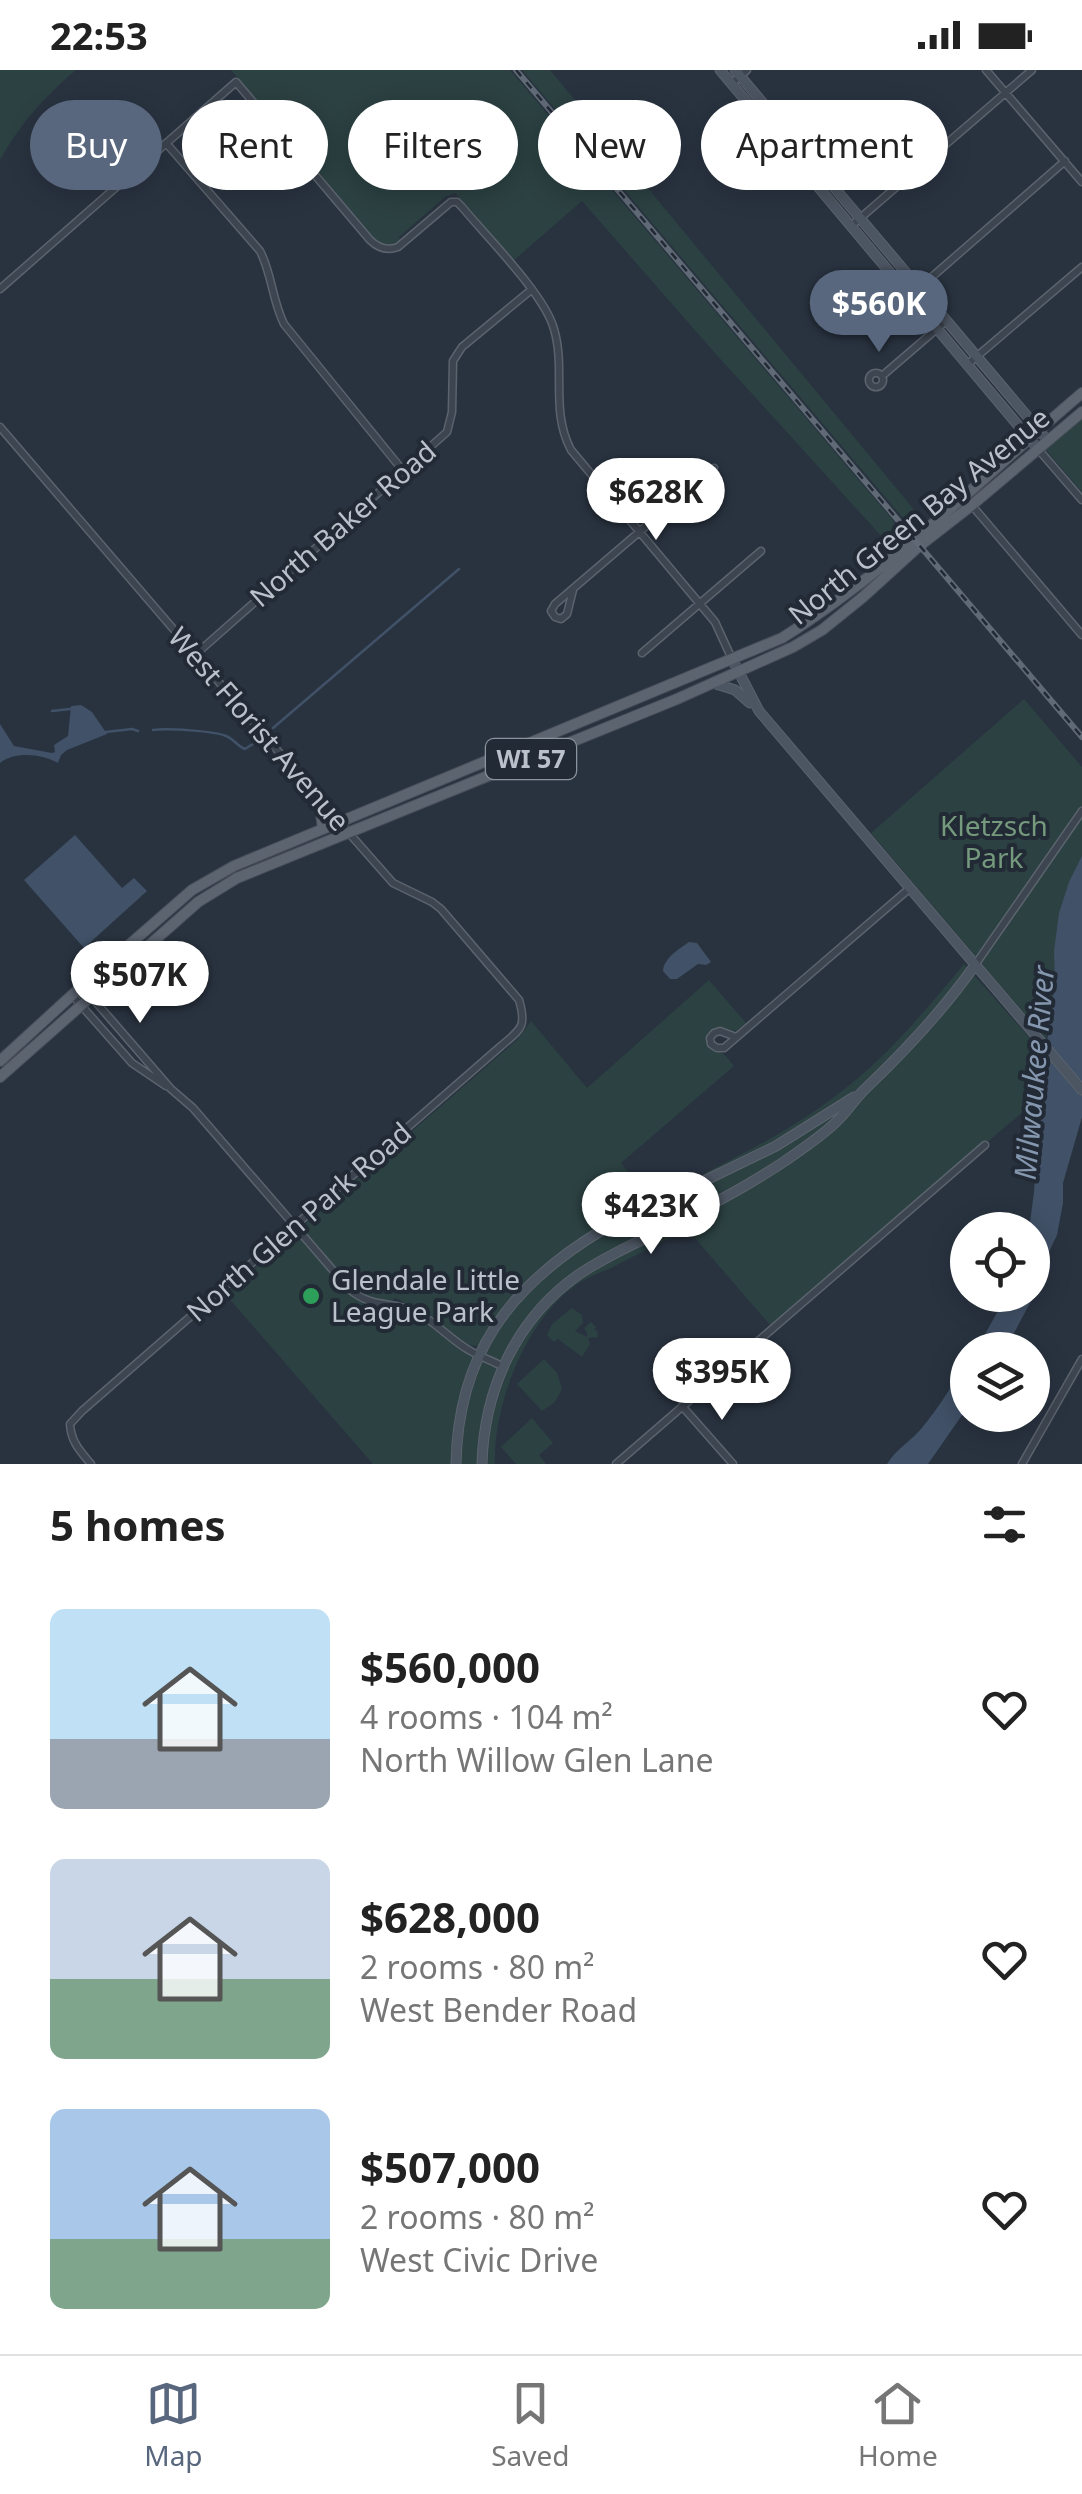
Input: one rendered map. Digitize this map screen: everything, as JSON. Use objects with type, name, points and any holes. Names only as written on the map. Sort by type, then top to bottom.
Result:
[{"type":"main road","name":"North Green Bay Avenue","points":[[0,1061],[192,890],[234,866],[782,638],[910,544],[1082,393]]},
{"type":"main road","name":"North Green Bay Avenue","points":[[0,1077],[198,902],[237,878],[738,673],[822,630],[1082,412]]},
{"type":"main road","points":[[306,783],[320,807],[323,828]]},
{"type":"main road","points":[[414,790],[420,804]]},
{"type":"main road","points":[[402,795],[408,810]]},
{"type":"street","points":[[720,70],[738,75],[914,292],[946,322],[972,361],[1043,445],[1082,500]]},
{"type":"street","points":[[986,70],[1082,182]]},
{"type":"street","points":[[856,222],[1032,70]]},
{"type":"street","points":[[0,289],[236,82],[374,244],[383,249],[398,247],[454,201],[549,314],[556,338],[560,417],[566,441],[721,632],[759,711]]},
{"type":"street","points":[[166,143],[260,251],[284,324],[404,472]]},
{"type":"street","points":[[914,292],[1065,161]]},
{"type":"street","points":[[972,361],[1082,268]]},
{"type":"street","name":"North Baker Road","points":[[196,654],[447,432],[452,412],[452,361],[462,347],[532,290]]},
{"type":"street","points":[[914,292],[937,329],[972,361]]},
{"type":"street","points":[[882,376],[946,322]]},
{"type":"street","name":"West Florist Avenue","points":[[0,426],[393,883],[441,909],[519,1000],[525,1018]]},
{"type":"street","points":[[572,590],[714,468]]},
{"type":"street","points":[[963,495],[1082,634]]},
{"type":"street","points":[[642,653],[761,550]]},
{"type":"street","points":[[713,683],[735,690],[759,711],[1082,1090]]},
{"type":"street","points":[[482,1464],[486,1418],[502,1366],[537,1312],[603,1259],[726,1198],[838,1120],[919,1036],[975,965],[1082,811]]},
{"type":"street","points":[[736,1037],[910,888]]},
{"type":"street","points":[[82,986],[350,1290],[376,1304],[416,1312],[479,1356],[502,1366]]},
{"type":"street","points":[[72,995],[132,1063],[171,1089]]},
{"type":"street","name":"North Glen Park Road","points":[[91,1464],[73,1444],[70,1424],[82,1411],[502,1046],[520,1030],[525,1018]]},
{"type":"street","points":[[456,1464],[460,1414],[479,1356],[499,1320],[538,1275],[599,1232],[776,1146],[860,1093]]},
{"type":"street","points":[[616,1464],[985,1145]]},
{"type":"street","points":[[1022,1464],[1082,1359]]},
{"type":"street","points":[[682,1406],[733,1464]]},
{"type":"green space","points":[[0,70],[76,70],[44,100],[30,100],[30,116],[0,160]]},
{"type":"green space","points":[[231,70],[510,70],[538,103],[538,190],[612,190],[908,538],[893,549],[582,201],[513,261],[455,193],[445,197],[399,237],[400,241],[381,243],[328,184],[328,100],[257,100]]},
{"type":"green space","points":[[522,70],[550,70],[575,100],[548,100]]},
{"type":"green space","points":[[624,190],[649,190],[926,524],[914,531]]},
{"type":"green space","points":[[1082,419],[1082,492],[1046,450]]},
{"type":"green space","name":"Kletzsch Park","points":[[1024,699],[1082,767],[1082,905],[1046,1040],[871,833]]},
{"type":"green space","points":[[964,964],[1045,1055],[1039,1104],[1032,1104],[771,1326],[687,1229],[576,1285],[542,1319],[516,1366],[500,1416],[495,1464],[373,1464],[225,1294],[517,1040],[531,1021],[587,1088],[709,980],[746,1023],[736,1031],[721,1027],[711,1031],[708,1040],[734,1066],[621,1163],[652,1201],[768,1140],[853,1083],[919,1017]],"holes":[[[394,1298],[467,1345],[478,1346],[473,1357],[424,1323],[390,1310]]]},
{"type":"green space","points":[[572,1308],[582,1315],[583,1323],[575,1331],[587,1337],[584,1328],[591,1322],[597,1330],[598,1337],[588,1338],[590,1344],[582,1357],[547,1335],[552,1324]]},
{"type":"green space","points":[[544,1359],[557,1373],[562,1389],[555,1402],[542,1411],[517,1384]]},
{"type":"green space","points":[[532,1418],[553,1443],[539,1455],[546,1464],[516,1464],[501,1447]]},
{"type":"water","points":[[81,705],[92,712],[107,734],[67,750],[58,763],[29,755],[0,763],[0,724],[14,746],[52,753],[54,745],[68,736],[71,706]]},
{"type":"water","points":[[75,835],[122,888],[134,878],[147,891],[84,948],[24,880]]},
{"type":"water","name":"Milwaukee River","points":[[1082,856],[1082,1117],[1063,1183],[1057,1235],[1050,1250],[1050,1212],[1031,1212],[1039,1104],[1055,981],[1054,951],[1059,913]]},
{"type":"water","points":[[689,942],[697,943],[711,962],[698,964],[677,979],[670,979],[663,971],[666,962]]},
{"type":"water","name":"Milwaukee River","points":[[997,1312],[1025,1312],[1015,1332],[986,1332]]},
{"type":"water","points":[[950,1388],[950,1432],[928,1464],[887,1464],[917,1434]]},
{"type":"waterway","points":[[273,728],[459,569]]},
{"type":"waterway","points":[[52,711],[70,709]]},
{"type":"waterway","points":[[153,730],[220,734],[245,749],[256,742]]},
{"type":"waterway","points":[[106,732],[138,731]]},
{"type":"railway","points":[[516,70],[1082,737]]},
{"type":"place","name":"Glendale Little League Park","points":[[311,1296]]}]
